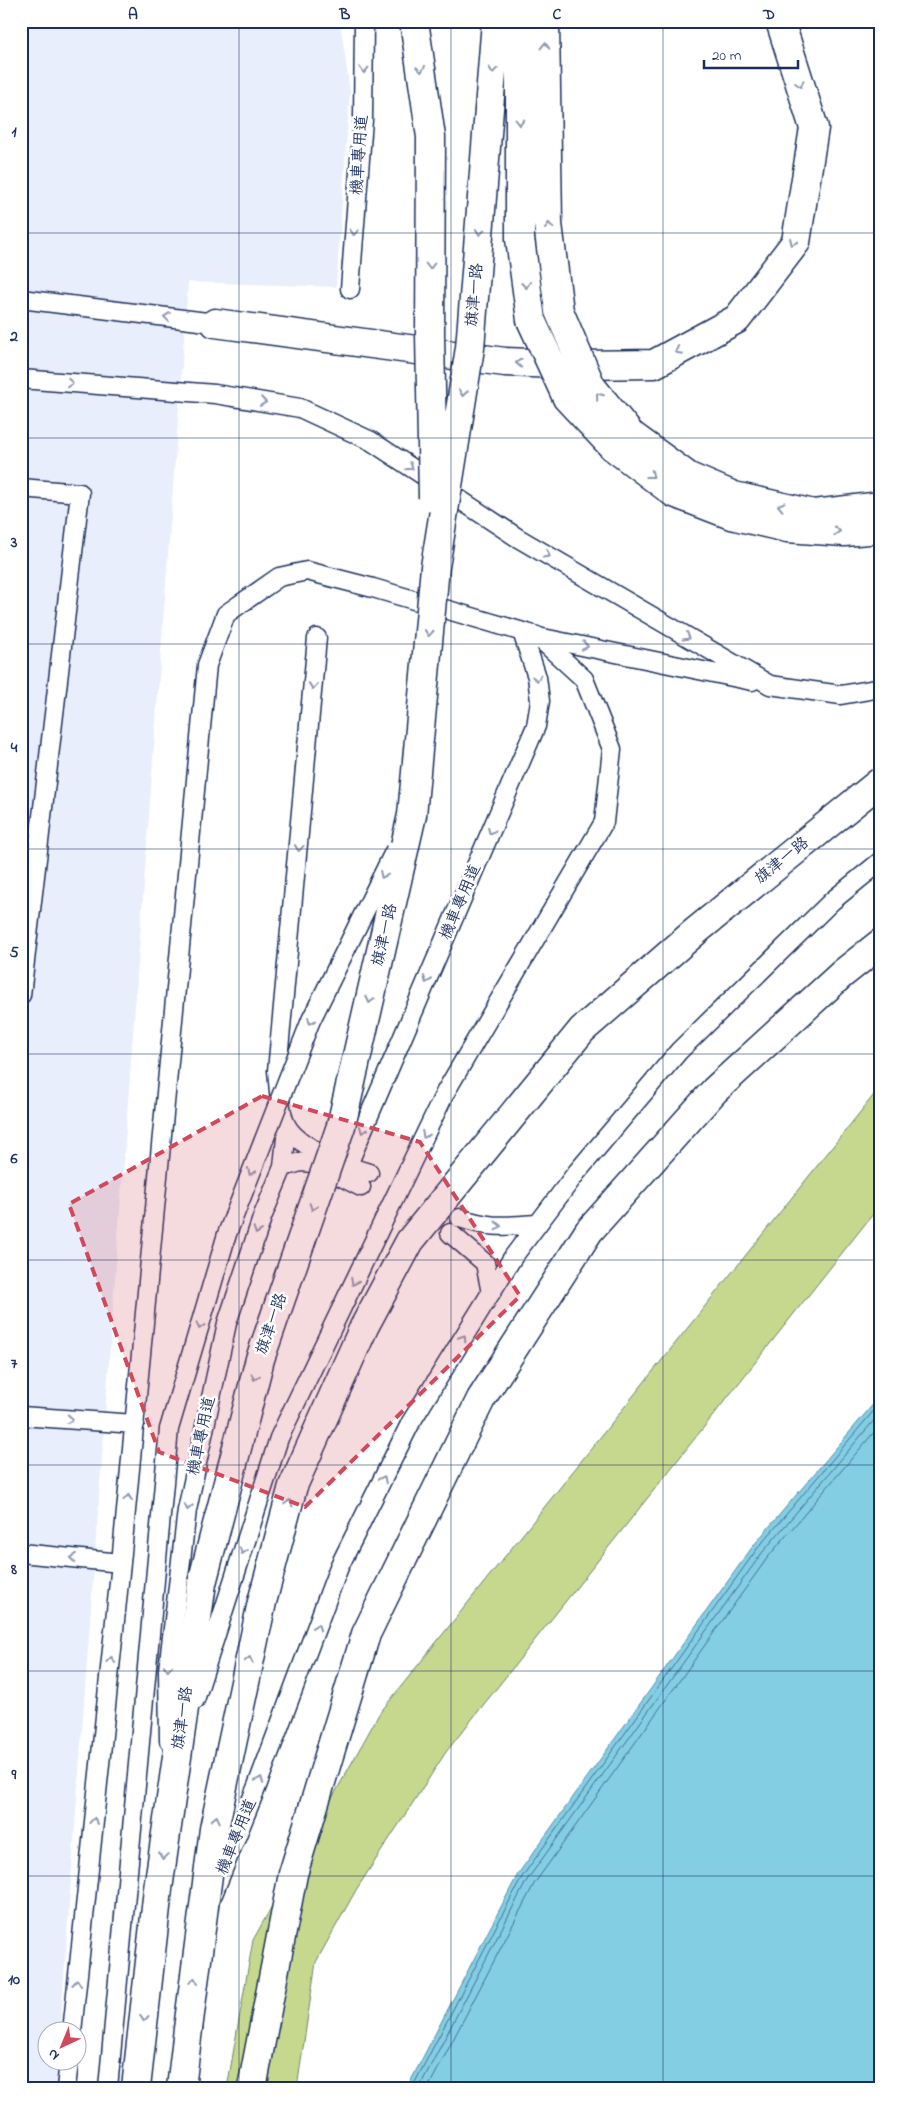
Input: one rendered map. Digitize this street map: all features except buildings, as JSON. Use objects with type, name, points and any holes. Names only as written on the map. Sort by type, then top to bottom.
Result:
[{"type":"street","name":"旗津一路","points":[[414,21],[431,138],[430,334],[435,567]]},
{"type":"street","name":"旗津一路","points":[[136,2088],[158,1888],[202,1583],[260,1359],[341,1126],[412,815],[435,567],[470,348],[496,21]]},
{"type":"street","points":[[520,21],[520,239],[531,320],[567,398],[621,440],[674,493],[731,515],[787,528],[844,532],[881,529]]},
{"type":"street","points":[[545,21],[548,224],[559,311],[591,386],[621,440],[689,477],[734,496],[814,514],[881,506]]},
{"type":"street","points":[[215,323],[505,362],[582,365],[654,364],[737,319],[796,242],[814,128],[780,21]]},
{"type":"street","name":"旗津一路","points":[[181,2088],[214,1829],[262,1602],[294,1486],[364,1327],[410,1241],[582,1030],[696,931],[881,781]]},
{"type":"street","points":[[252,2088],[293,1874],[366,1634],[481,1399],[589,1231],[715,1090],[842,974],[881,943]]},
{"type":"lane","name":"機車專用道","points":[[350,289],[363,120],[364,21]]},
{"type":"lane","points":[[21,299],[215,323]]},
{"type":"lane","points":[[21,379],[215,394],[300,408],[371,441],[518,538],[770,685]]},
{"type":"lane","points":[[21,488],[80,493],[21,995]]},
{"type":"lane","points":[[73,2022],[122,1563],[207,665],[226,614],[278,577],[307,571],[383,591],[529,634],[770,685],[841,695],[881,688]]},
{"type":"lane","name":"機車專用道","points":[[347,1167],[536,726],[540,701],[529,634]]},
{"type":"lane","points":[[177,1756],[279,1438],[446,1091],[604,822],[612,749],[584,679],[529,634]]},
{"type":"lane","points":[[283,1168],[301,1162],[314,1163],[365,1180],[347,1167],[301,1141],[287,1128],[282,1110],[277,1071],[318,638]]},
{"type":"lane","points":[[108,2088],[169,1429],[227,1234],[300,1048],[412,815]]},
{"type":"lane","name":"機車專用道","points":[[202,1922],[258,1786],[339,1567],[411,1422],[513,1257],[577,1172],[679,1051],[832,901],[881,861]]},
{"type":"lane","name":"機車專用道","points":[[170,1800],[168,1670],[187,1510],[227,1323],[263,1215],[283,1168],[287,1128]]},
{"type":"lane","points":[[460,1218],[480,1225],[495,1227],[538,1224]]},
{"type":"lane","points":[[450,1233],[485,1263],[491,1293]]},
{"type":"lane","points":[[21,1416],[135,1424]]},
{"type":"lane","points":[[21,1553],[122,1563]]},
{"type":"lane","points":[[66,2088],[68,2072]]},
{"type":"highlighted area","points":[[262,1096],[420,1142],[520,1296],[305,1507],[159,1452],[69,1204]]},
{"type":"shaded area","points":[[21,21],[340,21],[350,92],[336,287],[188,282],[61,2022],[38,2022],[38,2072],[57,2072],[56,2088],[21,2088]]},
{"type":"green space","points":[[881,1086],[881,1204],[446,1752],[356,1890],[316,1962],[297,2088],[227,2088],[253,1940],[379,1714]]},
{"type":"water","points":[[881,1395],[881,2088],[407,2088],[518,1874],[753,1546]]}]
